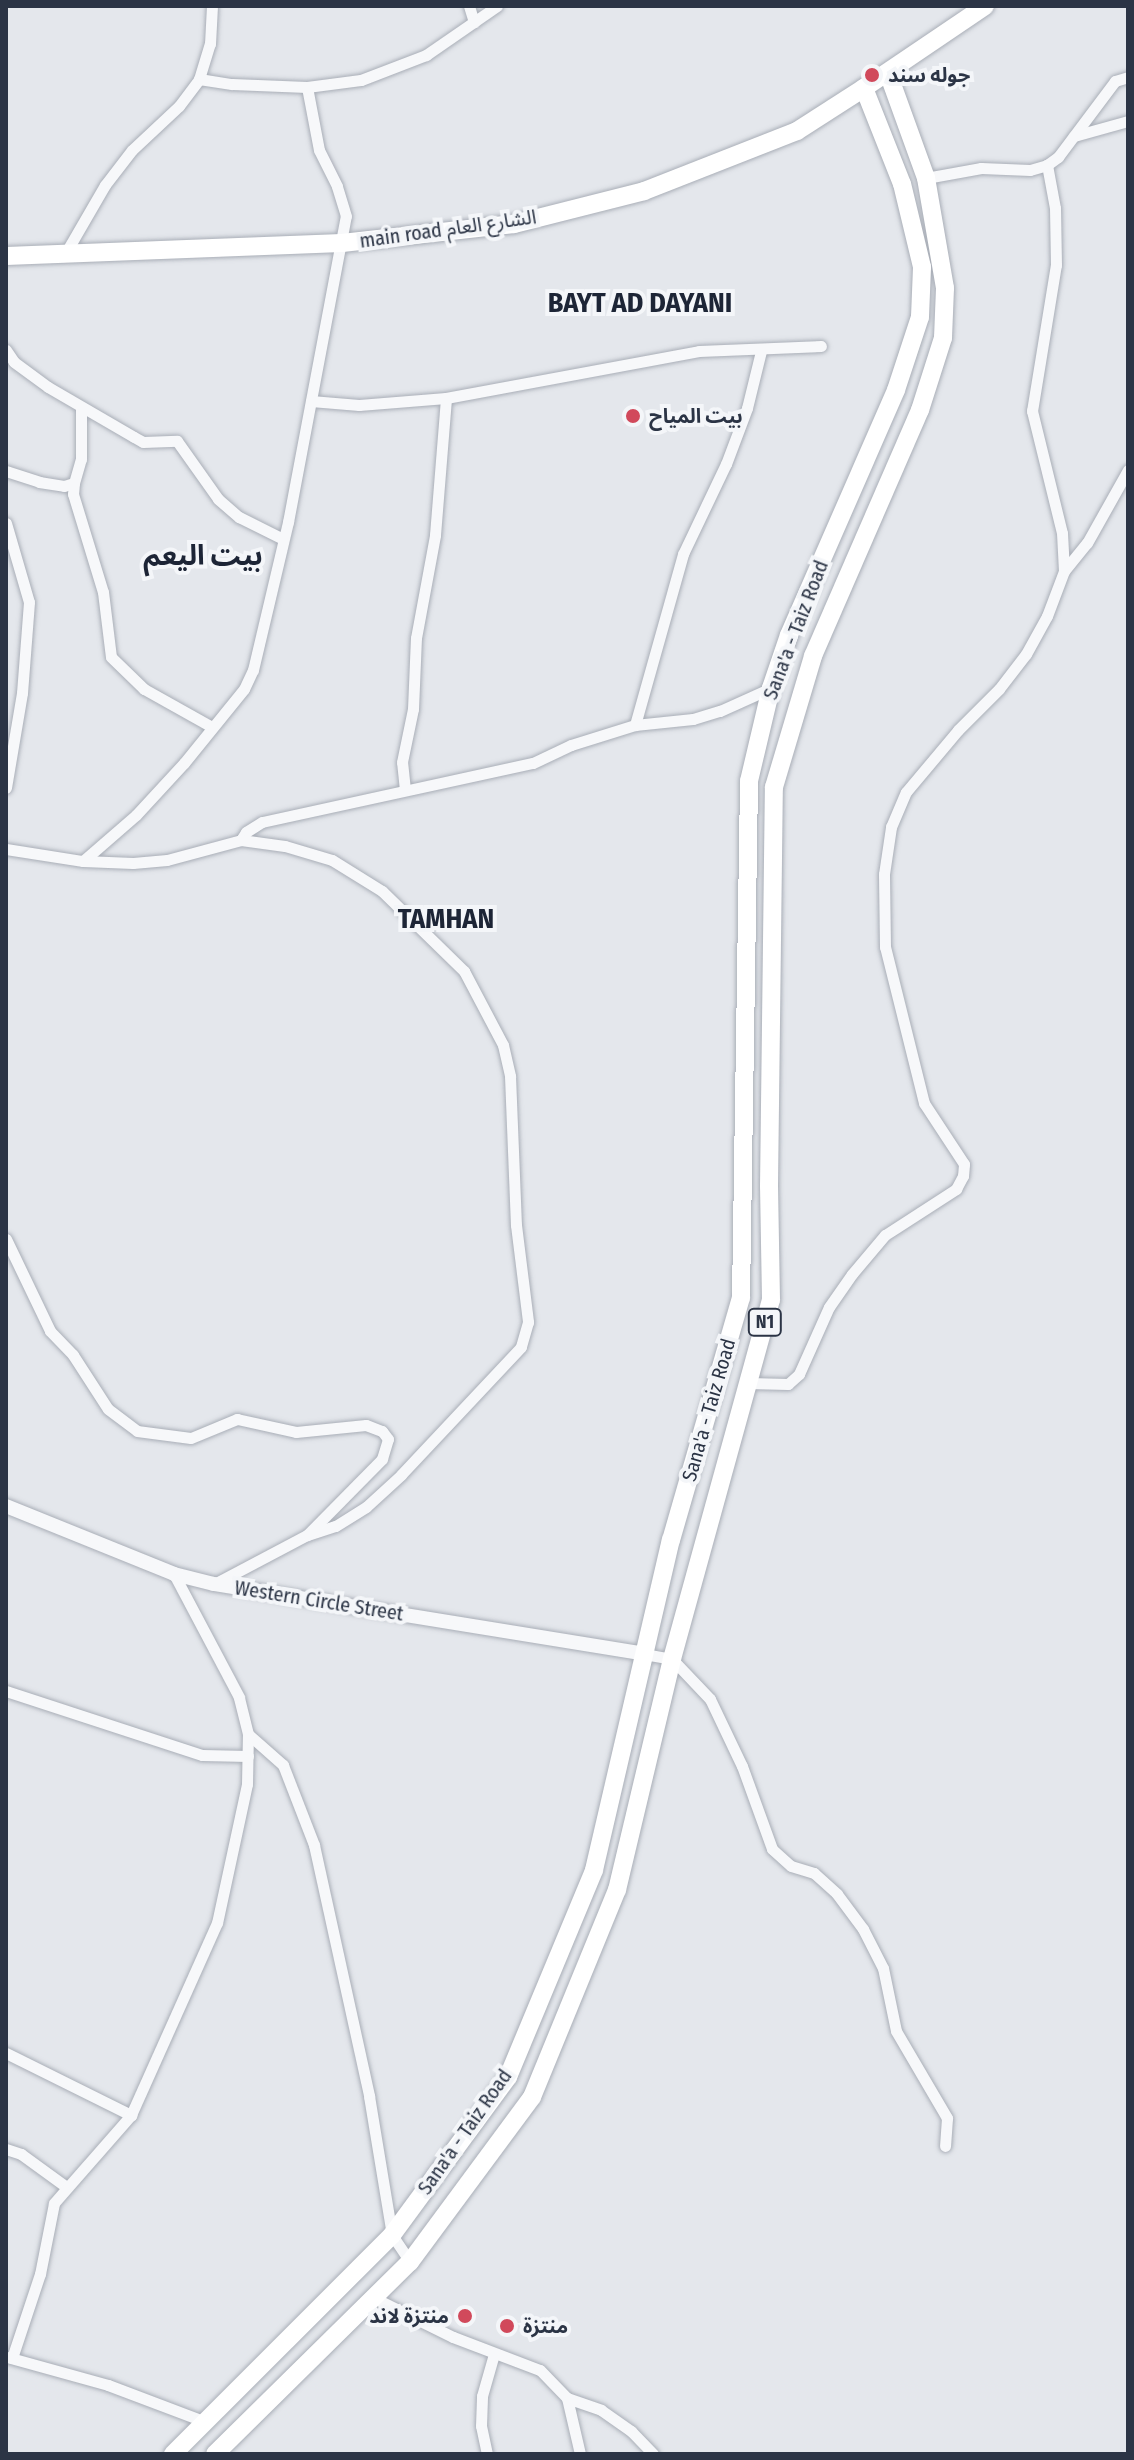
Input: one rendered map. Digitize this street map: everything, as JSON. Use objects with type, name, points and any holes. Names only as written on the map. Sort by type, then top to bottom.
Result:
[{"type":"main road","points":[[864,88],[985,6]]},
{"type":"main road","name":"Sana'a - Taiz Road","points":[[220,2449],[410,2262],[532,2097],[617,1890],[672,1659],[771,1300],[769,1186],[774,787],[798,698],[920,410],[943,338],[945,288],[926,178],[888,73]]},
{"type":"main road","name":"Sana'a - Taiz Road","points":[[173,2454],[392,2235],[508,2077],[594,1870],[671,1540],[741,1298],[749,781],[771,688],[789,635],[896,390],[920,317],[922,267],[902,184],[864,88]]},
{"type":"main road","name":"main road الشارع العام","points":[[6,256],[342,243],[514,224],[644,191],[797,131],[864,88]]},
{"type":"main road","points":[[771,688],[798,698]]},
{"type":"main road","points":[[206,2422],[220,2449]]},
{"type":"street","points":[[65,254],[123,161],[179,106],[199,79],[210,44],[212,6]]},
{"type":"street","points":[[469,6],[474,22]]},
{"type":"street","points":[[199,79],[232,84],[307,87],[361,80],[426,55],[497,6]]},
{"type":"street","points":[[926,178],[981,168],[1030,170],[1047,165],[1074,136],[1089,111],[1115,81],[1128,77]]},
{"type":"street","points":[[83,861],[136,815],[244,689],[253,670],[283,539],[346,216],[337,186],[319,150],[307,87]]},
{"type":"street","points":[[1074,136],[1128,121]]},
{"type":"street","points":[[1047,165],[1055,208],[1056,265],[1032,411],[1062,533],[1064,571]]},
{"type":"street","points":[[311,401],[359,405],[446,398],[699,351],[761,351],[821,346]]},
{"type":"street","points":[[6,350],[28,373],[81,408],[143,442],[177,441],[218,499],[239,517],[283,539]]},
{"type":"street","points":[[635,725],[683,554],[726,464],[747,408],[761,351]]},
{"type":"street","points":[[405,790],[402,762],[413,709],[416,638],[433,550],[446,398]]},
{"type":"street","points":[[81,408],[81,459],[73,494],[103,592],[111,657],[144,689],[212,727]]},
{"type":"street","points":[[748,1383],[788,1384],[799,1374],[829,1307],[852,1274],[885,1235],[956,1189],[963,1176],[964,1164],[959,1154],[924,1103],[885,947],[884,874],[889,843],[906,792],[999,689],[1026,654],[1047,616],[1064,571],[1087,543],[1128,470]]},
{"type":"street","points":[[6,471],[39,482],[64,486],[74,483]]},
{"type":"street","points":[[6,523],[29,602],[22,693],[6,788]]},
{"type":"street","points":[[241,840],[246,832],[262,822],[533,763],[571,745],[635,725],[693,719],[720,711],[771,688]]},
{"type":"street","points":[[6,849],[83,861],[133,863],[167,860],[241,840],[285,846],[332,860],[382,891],[414,918],[464,971],[485,1005],[503,1045],[510,1076],[516,1225],[528,1322],[521,1347],[401,1475],[366,1507],[335,1526],[307,1535],[214,1584]]},
{"type":"street","points":[[6,1239],[50,1331],[73,1355],[108,1409],[137,1431],[191,1438],[237,1419],[296,1432],[328,1432],[366,1425],[382,1431],[388,1439],[382,1459],[307,1535]]},
{"type":"street","name":"Western Circle Street","points":[[6,1506],[174,1574],[214,1584],[644,1654]]},
{"type":"street","points":[[174,1574],[239,1697],[248,1734],[247,1784],[217,1923],[131,2115],[65,2186],[54,2203],[40,2274],[9,2358],[108,2385],[206,2422]]},
{"type":"street","points":[[644,1654],[672,1659],[710,1699],[742,1766],[772,1849],[791,1866],[814,1873],[837,1894],[863,1929],[883,1968],[896,2031],[947,2118],[945,2146]]},
{"type":"street","points":[[6,1691],[202,1755],[248,1756]]},
{"type":"street","points":[[248,1734],[283,1765],[314,1845],[369,2096],[392,2235],[410,2262]]},
{"type":"street","points":[[6,2053],[131,2115]]},
{"type":"street","points":[[6,2149],[21,2154],[65,2186]]},
{"type":"street","points":[[374,2298],[494,2354],[540,2370],[567,2398],[601,2410],[631,2431],[653,2454]]},
{"type":"street","points":[[487,2454],[481,2426],[482,2396],[494,2354]]},
{"type":"street","points":[[567,2398],[580,2454]]},
{"type":"place","name":"جوله سند","points":[[872,75]]},
{"type":"place","name":"بيت المياح","points":[[633,416]]},
{"type":"place","name":"منتزة لاند","points":[[465,2316]]},
{"type":"place","name":"منتزة","points":[[507,2326]]},
{"type":"district","name":"BAYT AD DAYANI","points":[[640,303]]},
{"type":"district","name":"بيت اليعم","points":[[203,556]]},
{"type":"district","name":"TAMHAN","points":[[446,919]]}]
